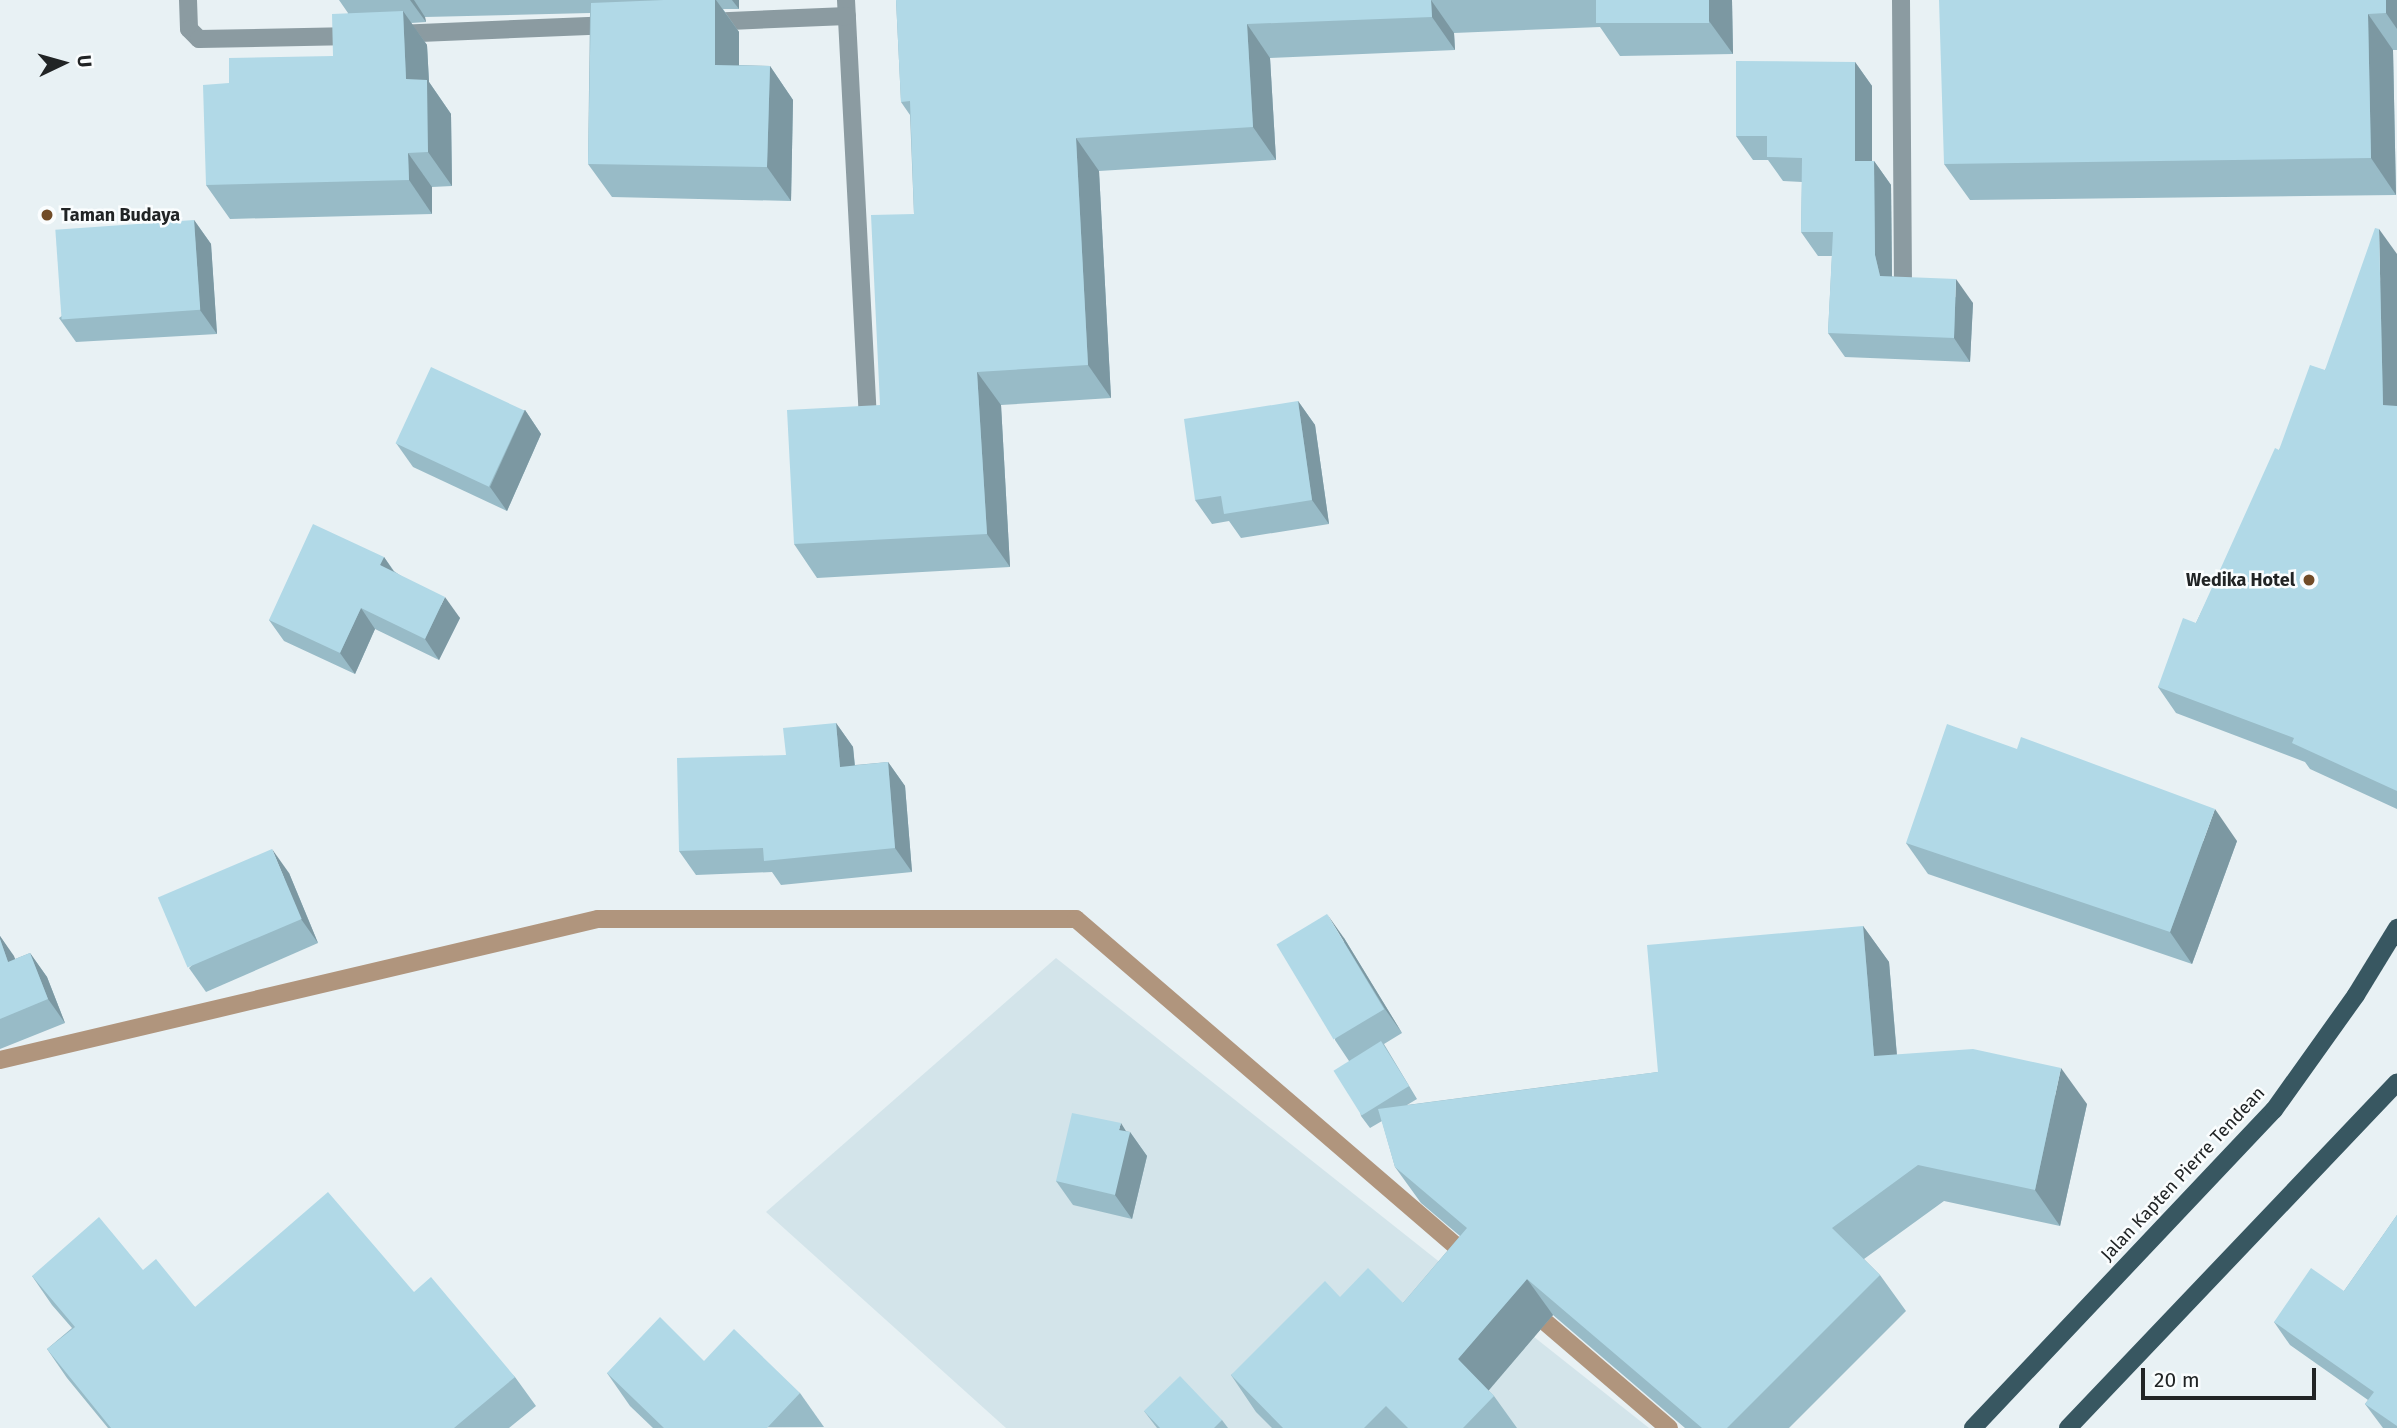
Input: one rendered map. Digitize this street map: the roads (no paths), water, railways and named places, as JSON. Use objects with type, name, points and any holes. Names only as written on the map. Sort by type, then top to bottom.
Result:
[{"type":"main road","name":"Jalan Kapten Pierre Tendean","points":[[1973,1428],[2274,1110],[2356,995],[2397,928]]},
{"type":"main road","points":[[2068,1428],[2397,1083]]},
{"type":"lane","points":[[188,0],[189,29],[199,39],[214,42],[627,25]]},
{"type":"lane","points":[[1901,0],[1903,279]]},
{"type":"lane","points":[[682,23],[847,8],[868,425]]},
{"type":"waterway","points":[[0,1060],[598,919],[1076,919],[1471,1259]]},
{"type":"waterway","points":[[1530,1309],[1669,1428]]},
{"type":"place","name":"Taman Budaya","points":[[47,215]]},
{"type":"place","name":"Wedika Hotel","points":[[2309,580]]}]
